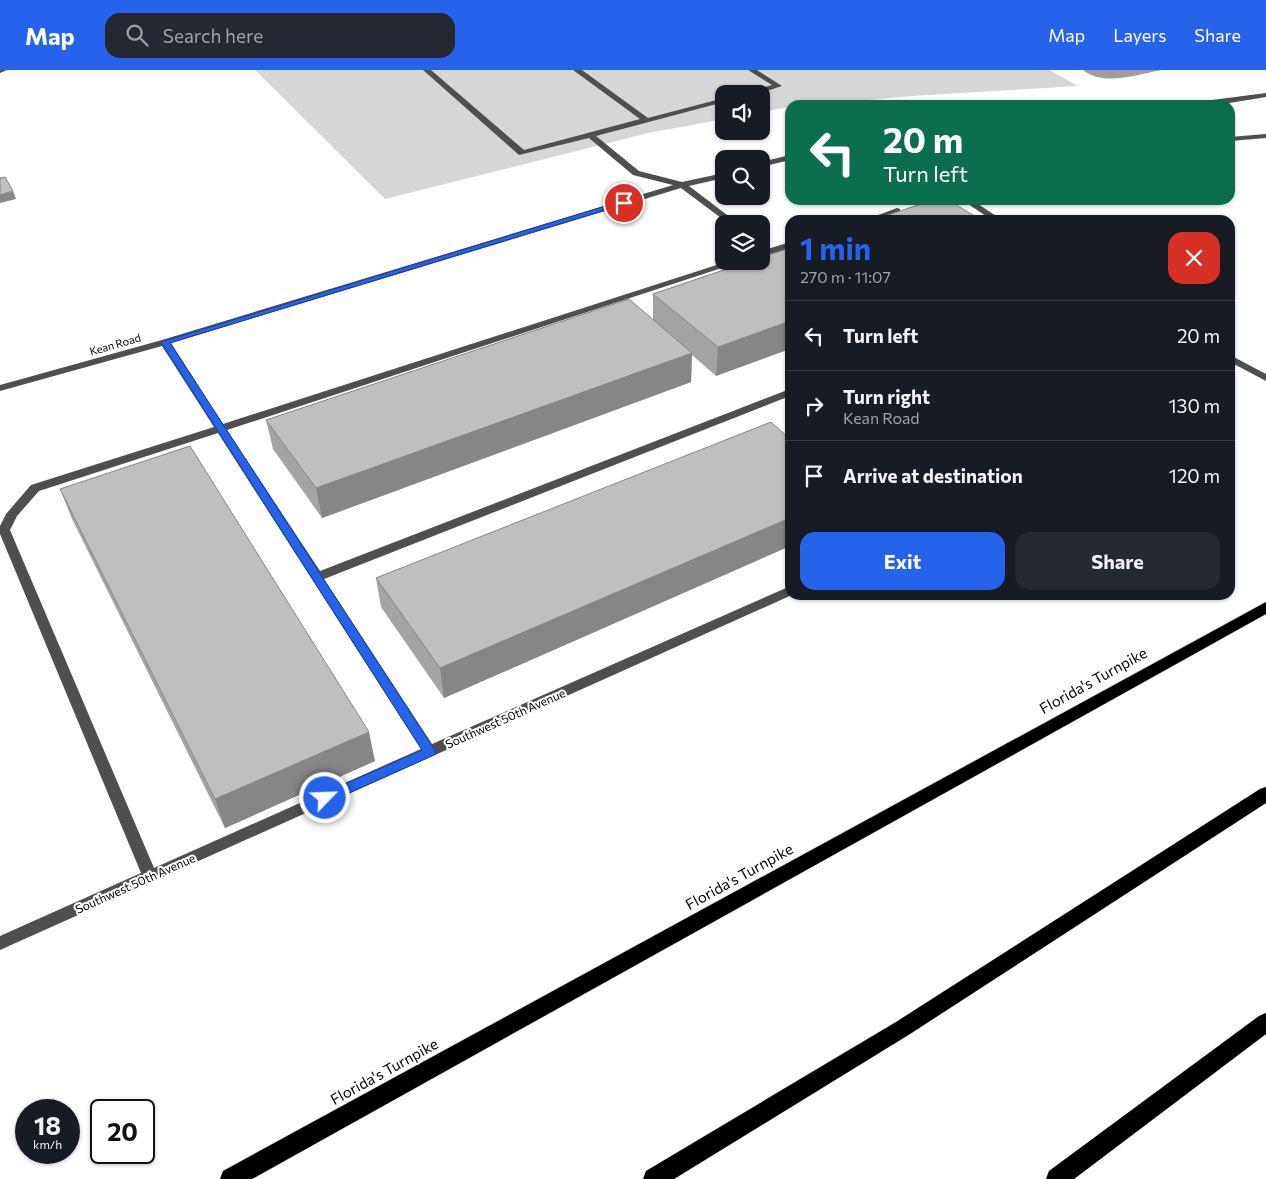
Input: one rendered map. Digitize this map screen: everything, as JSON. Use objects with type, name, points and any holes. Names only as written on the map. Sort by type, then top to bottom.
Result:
[{"type":"highway","name":"Florida's Turnpike","points":[[231,1179],[1266,607]]},
{"type":"highway","points":[[654,1179],[903,1028],[1266,794]]},
{"type":"highway","points":[[1057,1179],[1266,1022]]},
{"type":"street","points":[[427,70],[522,153],[715,102]]},
{"type":"street","points":[[577,70],[646,120]]},
{"type":"street","points":[[752,70],[778,86],[770,88]]},
{"type":"street","points":[[1235,100],[1266,95]]},
{"type":"street","points":[[590,135],[636,173],[682,186],[722,215]]},
{"type":"street","points":[[1235,139],[1266,136]]},
{"type":"street","points":[[770,163],[785,158]]},
{"type":"street","name":"Kean Road","points":[[0,388],[165,342],[715,177]]},
{"type":"street","points":[[974,205],[990,215]]},
{"type":"street","points":[[885,215],[897,211]]},
{"type":"street","points":[[772,251],[785,247]]},
{"type":"street","points":[[150,876],[4,530],[12,514],[35,488],[715,269]]},
{"type":"street","points":[[165,342],[430,752]]},
{"type":"street","points":[[1235,361],[1266,378]]},
{"type":"street","points":[[317,577],[785,394]]},
{"type":"street","name":"Southwest 50th Avenue","points":[[0,943],[785,593]]},
{"type":"shaded area","points":[[255,70],[1049,70],[1078,86],[868,100],[785,100],[785,108],[770,110],[770,85],[715,85],[715,121],[648,133],[385,199]]},
{"type":"shaded area","points":[[1083,70],[1162,70],[1111,79],[1091,75]]},
{"type":"building","points":[[5,177],[13,191],[0,195],[0,178]]},
{"type":"building","points":[[918,205],[956,205],[973,215],[888,215]]},
{"type":"building","points":[[785,250],[785,323],[718,347],[653,294],[724,270],[770,270],[770,255]]},
{"type":"building","points":[[629,299],[692,353],[316,488],[266,420]]},
{"type":"building","points":[[771,422],[785,435],[785,520],[440,668],[376,578]]},
{"type":"building","points":[[190,446],[369,732],[215,799],[60,489]]},
{"type":"route","points":[[325,798],[430,752],[165,342],[624,203]]}]
